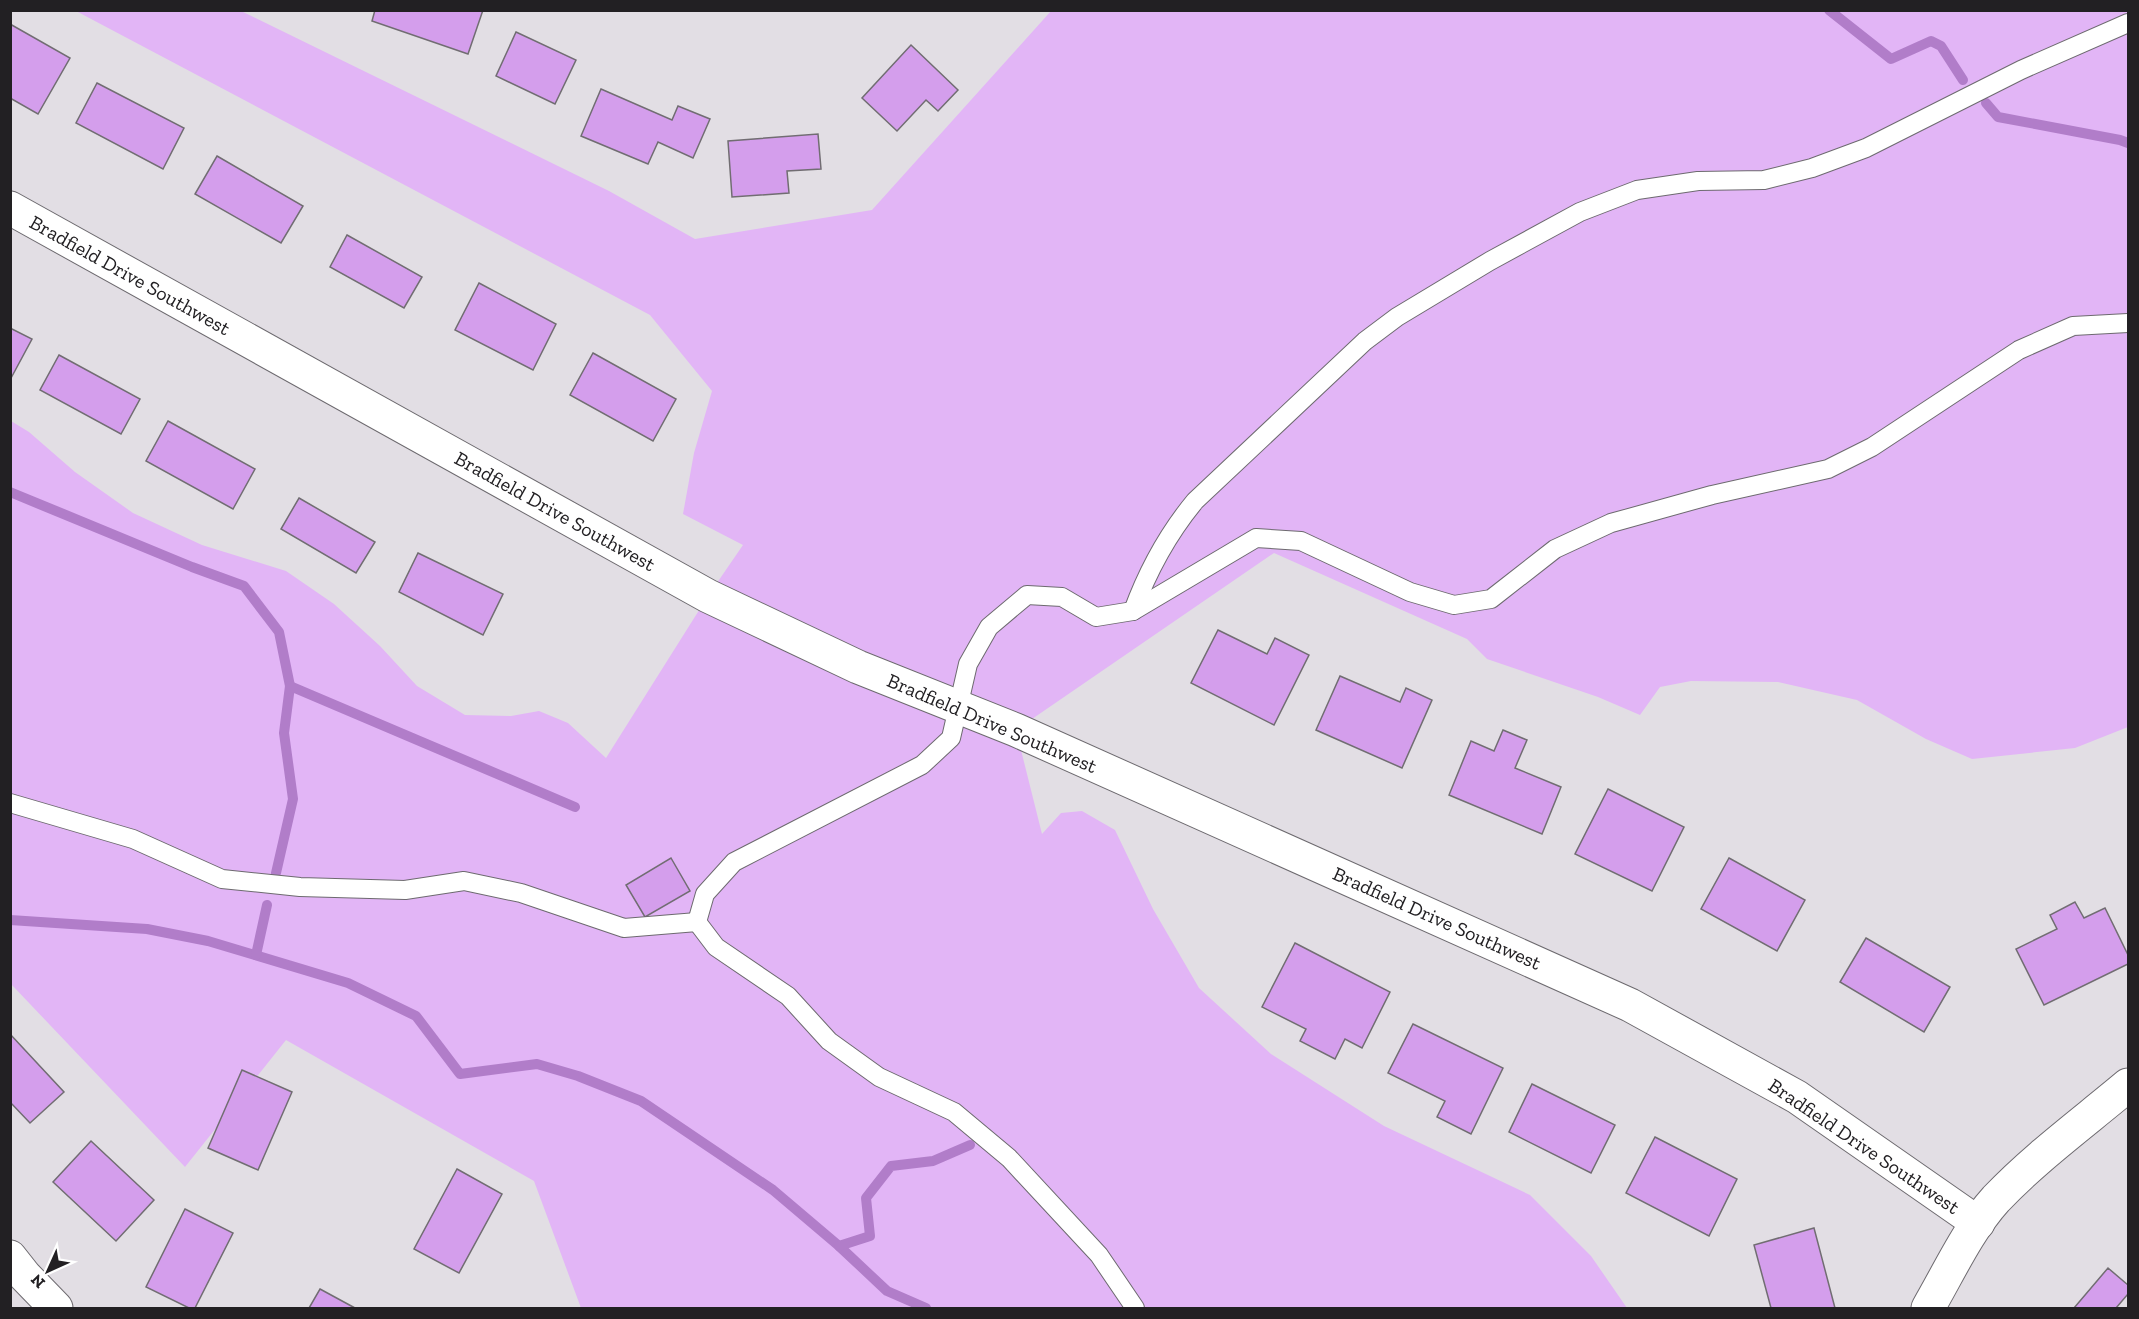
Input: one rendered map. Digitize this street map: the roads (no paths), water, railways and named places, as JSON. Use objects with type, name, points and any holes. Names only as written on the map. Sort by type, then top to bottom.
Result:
[{"type":"street","name":"Bradfield Drive Southwest","points":[[10,208],[708,596],[858,667],[1207,814],[1630,1005],[1797,1097],[1978,1223]]},
{"type":"street","points":[[1928,1308],[1978,1223],[1996,1200],[2036,1161],[2128,1085]]},
{"type":"street","points":[[10,1257],[56,1308]]},
{"type":"lane","points":[[1133,611],[1151,568],[1174,526],[1195,501],[1365,341],[1396,317],[1490,261],[1580,212],[1637,190],[1698,180],[1764,180],[1812,168],[1866,148],[2021,70],[2128,23]]},
{"type":"lane","points":[[697,922],[705,894],[734,862],[922,765],[951,738],[968,664],[989,627],[1028,595],[1062,597],[1096,617],[1133,611],[1256,538],[1301,541],[1410,592],[1454,605],[1491,599],[1555,549],[1611,523],[1712,495],[1828,469],[1872,447],[2019,350],[2073,326],[2128,323]]},
{"type":"lane","points":[[10,803],[133,840],[222,879],[300,888],[405,890],[464,881],[521,893],[624,928],[697,922]]},
{"type":"lane","points":[[697,922],[716,947],[788,996],[829,1041],[879,1077],[954,1112],[1009,1158],[1099,1255],[1135,1308]]},
{"type":"waterway","points":[[1829,10],[1891,59],[1931,41],[1941,46],[1963,80]]},
{"type":"waterway","points":[[1986,103],[1998,117],[2128,143]]},
{"type":"waterway","points":[[10,492],[244,586],[279,632],[290,686]]},
{"type":"waterway","points":[[276,873],[293,799],[284,733],[290,686],[575,807]]},
{"type":"waterway","points":[[256,955],[267,905]]},
{"type":"waterway","points":[[10,920],[147,929],[208,941],[348,983],[416,1016],[460,1074],[537,1064],[578,1076],[641,1101],[773,1190],[839,1246],[887,1291],[926,1308]]},
{"type":"waterway","points":[[839,1246],[870,1236],[866,1198],[891,1166],[933,1161],[970,1145]]}]
